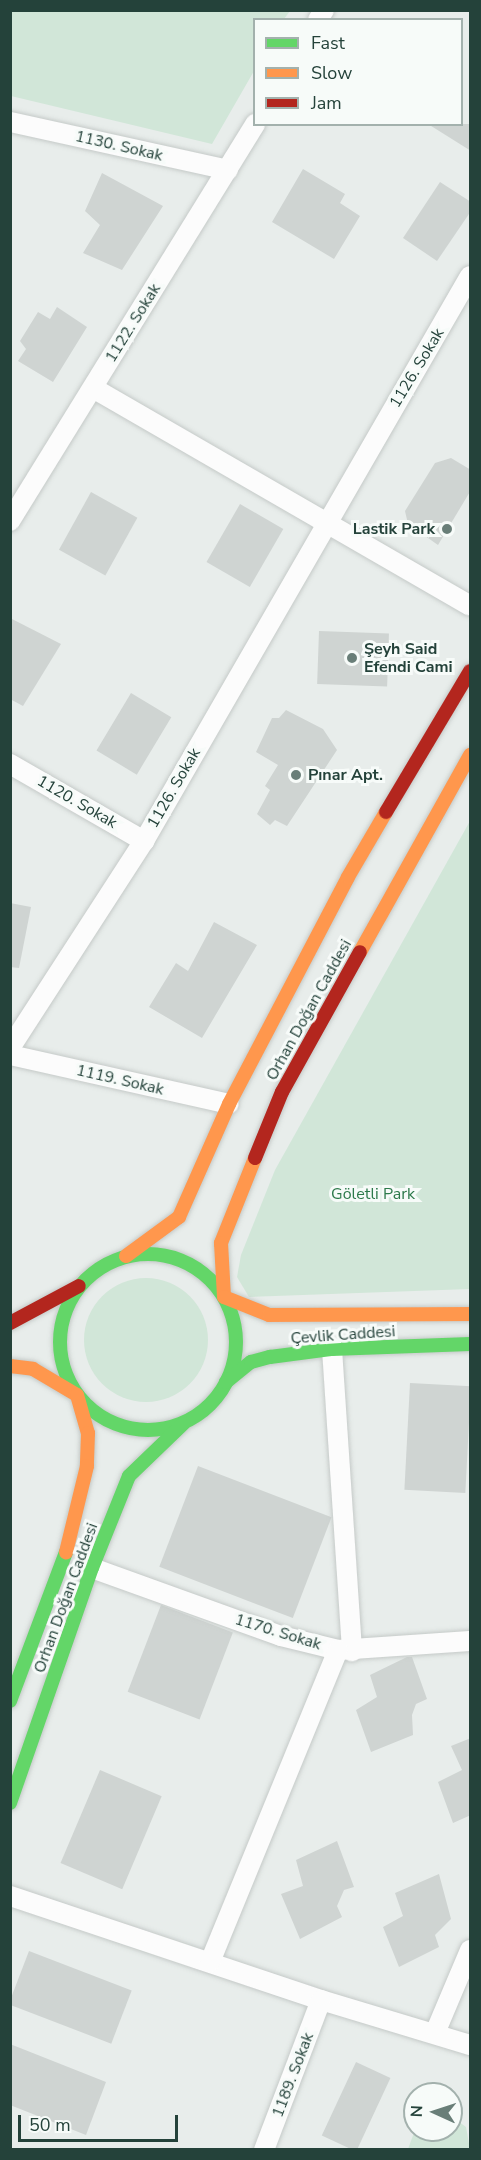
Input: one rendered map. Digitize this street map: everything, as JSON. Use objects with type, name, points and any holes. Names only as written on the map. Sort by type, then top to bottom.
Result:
[{"type":"main road","points":[[10,1323],[79,1286],[100,1267],[126,1256],[179,1218],[228,1104],[348,877],[471,671]]},
{"type":"main road","name":"Orhan Doğan Caddesi","points":[[224,1297],[223,1235],[277,1102],[468,766]]},
{"type":"main road","points":[[10,1366],[33,1369],[77,1395],[98,1416],[126,1428],[155,1431],[184,1423],[209,1406],[226,1382],[236,1353],[234,1323],[224,1297],[206,1275],[182,1260],[154,1254],[126,1256]]},
{"type":"main road","points":[[77,1395],[63,1368],[59,1339],[65,1311],[79,1286]]},
{"type":"main road","name":"Çevlik Caddesi","points":[[224,1297],[269,1315],[471,1314]]},
{"type":"main road","name":"Çevlik Caddesi","points":[[226,1382],[251,1362],[332,1349],[471,1344]]},
{"type":"main road","name":"Orhan Doğan Caddesi","points":[[10,1701],[70,1540],[83,1490],[88,1432],[77,1395]]},
{"type":"main road","name":"Orhan Doğan Caddesi","points":[[10,1803],[92,1568],[129,1476],[184,1423]]},
{"type":"street","name":"1130. Sokak","points":[[10,122],[228,170]]},
{"type":"street","name":"1122. Sokak","points":[[10,521],[254,126]]},
{"type":"street","name":"1126. Sokak","points":[[10,1048],[144,840],[326,521],[471,276]]},
{"type":"street","points":[[93,388],[471,606]]},
{"type":"street","name":"1120. Sokak","points":[[10,764],[144,840]]},
{"type":"street","name":"1119. Sokak","points":[[10,1055],[228,1104]]},
{"type":"street","points":[[210,1962],[345,1651],[332,1349]]},
{"type":"street","name":"1170. Sokak","points":[[92,1568],[281,1636],[345,1651],[393,1644],[471,1641]]},
{"type":"street","points":[[10,1896],[321,2000],[471,2045]]},
{"type":"street","points":[[435,2033],[471,1950]]},
{"type":"street","name":"1189. Sokak","points":[[264,2150],[321,2000]]},
{"type":"green space","points":[[11,10],[290,10],[285,18],[253,18],[253,73],[212,144],[11,96]]},
{"type":"green space","name":"Göletli Park","points":[[470,821],[470,1289],[249,1297],[237,1277],[241,1255],[275,1170]]},
{"type":"green space","points":[[146,1278],[170,1282],[190,1296],[204,1316],[208,1340],[204,1364],[190,1384],[170,1398],[146,1402],[122,1398],[102,1384],[88,1364],[84,1340],[88,1316],[102,1296],[122,1282]]},
{"type":"green space","points":[[463,2125],[466,2127],[470,2149],[408,2149],[411,2142],[463,2142]]},
{"type":"building","points":[[471,124],[471,151],[431,126]]},
{"type":"building","points":[[303,169],[345,194],[340,203],[360,216],[334,259],[272,222]]},
{"type":"building","points":[[102,173],[163,206],[122,270],[83,253],[100,225],[85,211]]},
{"type":"building","points":[[440,182],[471,202],[471,211],[437,261],[403,238]]},
{"type":"building","points":[[57,307],[87,327],[53,382],[18,361],[26,349],[20,341],[38,312],[50,319]]},
{"type":"building","points":[[451,458],[471,470],[471,490],[438,545],[408,524],[405,511],[435,463]]},
{"type":"building","points":[[91,492],[137,518],[105,575],[59,550]]},
{"type":"building","points":[[240,504],[283,529],[250,587],[207,562]]},
{"type":"building","points":[[10,618],[61,644],[23,706],[10,699]]},
{"type":"building","name":"Şeyh Said Efendi Cami","points":[[319,631],[389,633],[387,686],[317,684]]},
{"type":"building","points":[[131,693],[171,717],[137,775],[96,750]]},
{"type":"building","name":"Pınar Apt.","points":[[286,710],[323,729],[337,750],[287,826],[275,820],[270,825],[257,814],[270,790],[265,786],[278,765],[256,752],[272,718],[279,718]]},
{"type":"building","points":[[10,903],[31,907],[19,968],[10,967]]},
{"type":"building","points":[[214,922],[257,945],[202,1038],[149,1007],[176,963],[188,971]]},
{"type":"building","points":[[410,1383],[470,1386],[465,1493],[404,1490]]},
{"type":"building","points":[[198,1466],[332,1517],[293,1618],[159,1567]]},
{"type":"building","points":[[161,1605],[233,1633],[200,1719],[128,1692]]},
{"type":"building","points":[[407,1657],[412,1657],[427,1699],[416,1704],[412,1715],[413,1735],[371,1752],[356,1710],[377,1697],[370,1675]]},
{"type":"building","points":[[471,1738],[471,1815],[453,1823],[438,1782],[462,1770],[451,1746]]},
{"type":"building","points":[[100,1770],[162,1796],[122,1889],[61,1863]]},
{"type":"building","points":[[337,1841],[354,1887],[344,1890],[337,1906],[342,1917],[300,1939],[281,1894],[303,1886],[296,1860]]},
{"type":"building","points":[[439,1874],[451,1919],[435,1935],[439,1947],[399,1967],[383,1927],[403,1916],[395,1893]]},
{"type":"building","points":[[29,1951],[132,1990],[111,2044],[10,2005]]},
{"type":"building","points":[[10,2044],[106,2082],[86,2135],[10,2105]]},
{"type":"building","points":[[356,2062],[390,2078],[357,2150],[322,2135]]},
{"type":"traffic: fast","points":[[148,1254],[182,1261],[197,1269],[210,1280],[221,1293],[229,1308],[236,1342],[229,1376],[221,1391],[210,1404],[197,1415],[182,1423],[148,1430],[114,1423],[99,1415],[86,1404],[75,1391],[67,1376],[60,1342],[67,1308],[75,1293],[86,1280],[99,1269],[114,1261],[148,1254]]},
{"type":"traffic: fast","points":[[226,1382],[251,1362],[270,1357],[332,1349],[470,1344]]},
{"type":"traffic: fast","points":[[10,1803],[92,1568],[129,1476],[184,1423]]},
{"type":"traffic: fast","points":[[10,1701],[66,1552]]},
{"type":"traffic: slow","points":[[360,952],[470,755]]},
{"type":"traffic: slow","points":[[126,1256],[179,1217],[229,1104],[348,877],[386,812]]},
{"type":"traffic: slow","points":[[255,1158],[221,1243],[224,1297],[269,1315],[470,1314]]},
{"type":"traffic: slow","points":[[10,1366],[33,1369],[77,1395],[88,1433],[87,1466],[66,1552]]},
{"type":"traffic: jam","points":[[386,812],[470,671]]},
{"type":"traffic: jam","points":[[255,1158],[282,1092],[360,952]]},
{"type":"traffic: jam","points":[[10,1323],[79,1286]]},
{"type":"place","name":"Lastik Park","points":[[447,529]]},
{"type":"place","name":"Şeyh Said Efendi Cami","points":[[352,658]]},
{"type":"place","name":"Pınar Apt.","points":[[296,775]]}]
